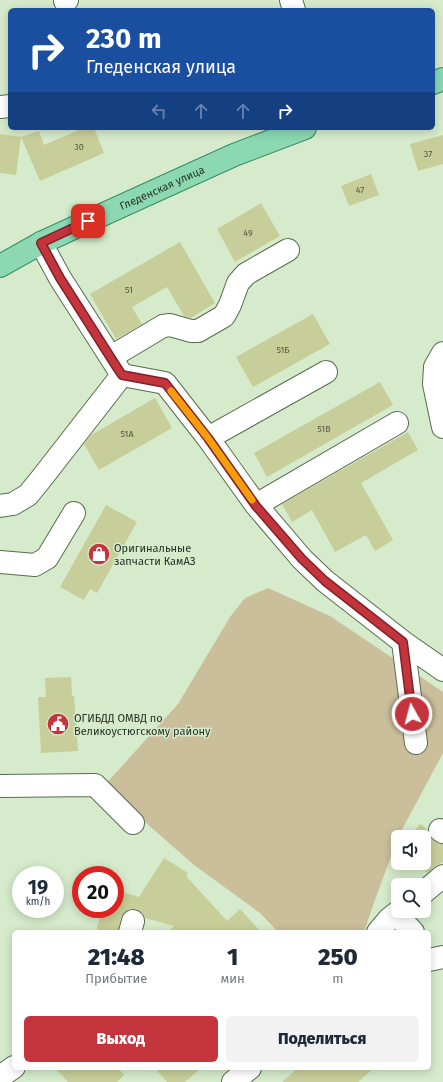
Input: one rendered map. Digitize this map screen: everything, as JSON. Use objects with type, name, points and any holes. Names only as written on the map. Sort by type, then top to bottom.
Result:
[{"type":"main road","name":"Гледенская улица","points":[[0,266],[41,243],[234,155],[300,130]]},
{"type":"street","points":[[41,243],[60,278],[117,366],[165,383],[208,438],[256,506],[302,559],[325,581],[403,642],[443,670]]},
{"type":"street","points":[[0,506],[14,504],[28,495],[41,479],[117,366],[163,326],[170,325],[191,331],[198,331],[224,316],[230,305],[238,283],[246,274],[288,250]]},
{"type":"street","points":[[443,353],[435,367],[434,384],[443,427]]},
{"type":"street","points":[[208,438],[326,372]]},
{"type":"street","points":[[256,506],[397,423]]},
{"type":"street","points":[[0,562],[35,565],[47,558],[74,513]]},
{"type":"street","points":[[403,642],[416,743]]},
{"type":"street","points":[[0,786],[95,785],[133,823]]},
{"type":"street","points":[[431,886],[443,876]]},
{"type":"street","points":[[380,930],[391,918]]},
{"type":"street","points":[[402,918],[412,930]]},
{"type":"street","points":[[0,1077],[12,1068]]},
{"type":"street","points":[[233,1082],[248,1070]]},
{"type":"shaded area","points":[[268,588],[330,616],[443,692],[443,753],[402,830],[391,830],[391,856],[365,930],[276,930],[260,913],[194,865],[104,786],[178,704],[230,617],[245,598]]},
{"type":"building","points":[[79,130],[95,130],[104,153],[40,181],[21,137],[39,131],[44,145]]},
{"type":"building","points":[[0,134],[21,137],[16,175],[0,173]]},
{"type":"building","points":[[443,135],[443,164],[418,171],[410,144]]},
{"type":"building","points":[[371,174],[379,195],[349,206],[341,186]]},
{"type":"building","points":[[261,203],[280,236],[235,262],[217,229]]},
{"type":"building","points":[[180,242],[215,303],[191,318],[184,316],[167,287],[132,307],[142,324],[116,339],[90,294]]},
{"type":"building","points":[[313,314],[330,344],[253,387],[236,357]]},
{"type":"building","points":[[380,382],[393,405],[267,477],[254,453]]},
{"type":"building","points":[[155,398],[172,428],[99,470],[84,444],[91,435]]},
{"type":"building","points":[[408,432],[418,450],[361,483],[393,540],[375,551],[366,535],[335,552],[312,510],[292,522],[282,504]]},
{"type":"building","name":"Оригинальные запчасти КамАЗ","points":[[106,505],[137,522],[97,593],[90,589],[84,600],[60,587]]},
{"type":"building","name":"ОГИБДД ОМВД по Великоустюгскому району","points":[[71,677],[78,751],[41,753],[38,697],[46,697],[45,678]]},
{"type":"building","points":[[420,824],[428,830],[415,830]]},
{"type":"building","points":[[431,838],[443,844],[443,862],[431,870]]},
{"type":"building","points":[[164,858],[188,873],[186,876],[227,921],[240,909],[259,930],[170,930],[174,926],[145,918],[142,912],[137,909],[130,909],[124,913],[124,893],[139,897]]},
{"type":"building","points":[[424,870],[431,870],[428,873]]},
{"type":"building","points":[[100,918],[121,918],[118,930],[97,930]]},
{"type":"building","points":[[57,1070],[120,1070],[124,1075],[117,1082],[68,1082]]},
{"type":"building","points":[[157,1070],[199,1070],[185,1082],[167,1082]]},
{"type":"building","points":[[296,1070],[372,1070],[358,1082],[282,1082]]},
{"type":"slow traffic","points":[[171,391],[208,438],[252,500]]},
{"type":"place","name":"Оригинальные запчасти КамАЗ","points":[[99,554]]},
{"type":"place","name":"ОГИБДД ОМВД по Великоустюгскому району","points":[[58,724]]},
{"type":"route","points":[[88,221],[41,243],[60,278],[116,366],[122,375],[165,383],[208,438],[256,506],[302,559],[325,581],[403,642],[412,714]]}]
